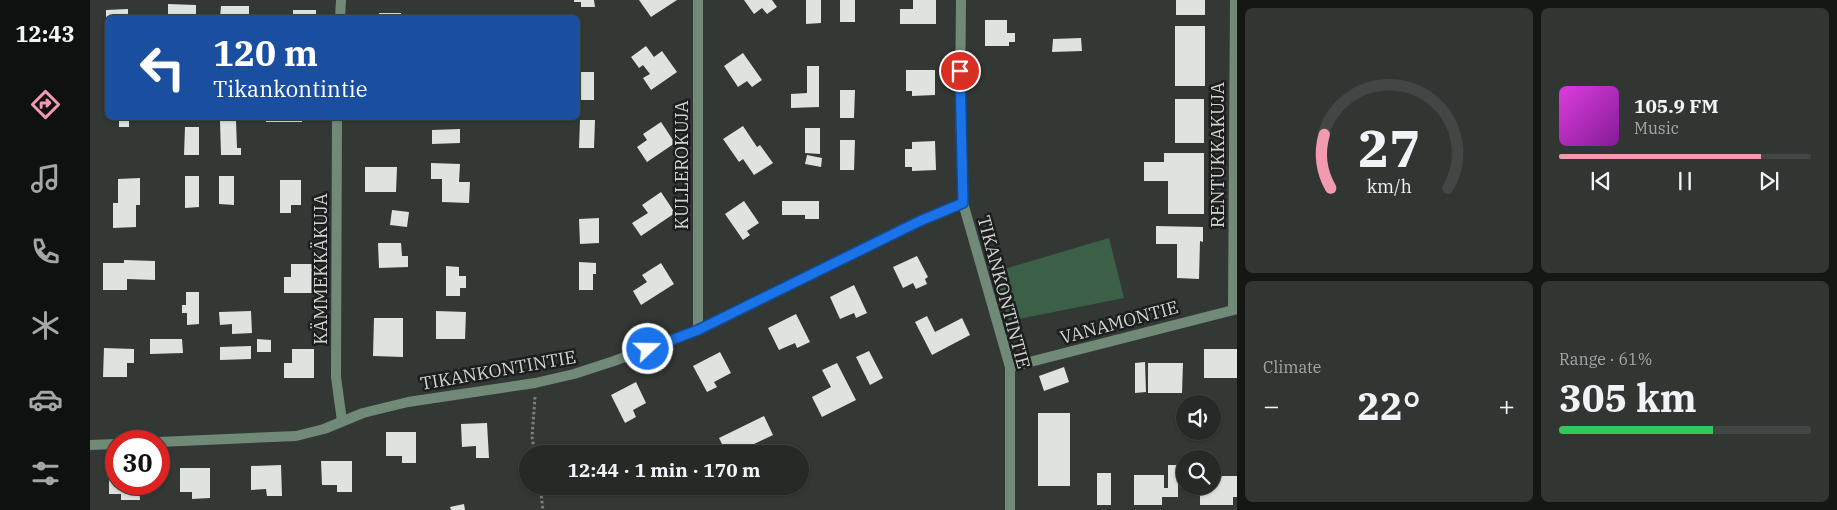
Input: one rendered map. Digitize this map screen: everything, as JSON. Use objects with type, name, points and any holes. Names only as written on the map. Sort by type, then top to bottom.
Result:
[{"type":"street","points":[[340,15],[341,0]]},
{"type":"street","name":"KULLEROKUJA","points":[[698,0],[698,330]]},
{"type":"street","name":"TIKANKONTINTIE","points":[[961,0],[960,105],[963,203],[1010,367],[1010,510]]},
{"type":"street","name":"RENTUKKAKUJA","points":[[1235,0],[1235,309]]},
{"type":"street","name":"KÄMMEKKÄKUJA","points":[[337,120],[336,377],[342,421]]},
{"type":"street","name":"TIKANKONTINTIE","points":[[170,442],[296,436],[324,429],[363,413],[408,402],[535,383],[574,374],[698,330],[920,221],[963,203]]},
{"type":"street","name":"VANAMONTIE","points":[[1010,367],[1235,309]]},
{"type":"street","points":[[90,445],[105,444]]},
{"type":"path","points":[[533,445],[532,437],[535,383]]},
{"type":"path","points":[[541,495],[543,510]]},
{"type":"green space","points":[[1109,238],[1124,298],[1009,321],[994,272]]},
{"type":"building","points":[[574,0],[594,0],[595,7],[581,7],[581,2],[574,2]]},
{"type":"building","points":[[639,0],[677,0],[651,17]]},
{"type":"building","points":[[744,0],[772,0],[777,7],[767,14],[762,8],[754,14]]},
{"type":"building","points":[[806,0],[821,0],[821,23],[806,24]]},
{"type":"building","points":[[840,0],[855,0],[855,22],[840,22]]},
{"type":"building","points":[[913,0],[936,0],[936,24],[900,24],[900,9],[913,9]]},
{"type":"building","points":[[1176,0],[1205,0],[1205,15],[1176,15]]},
{"type":"building","points":[[168,4],[196,5],[196,15],[168,15]]},
{"type":"building","points":[[221,6],[249,6],[249,15],[220,15]]},
{"type":"building","points":[[128,9],[128,15],[106,15],[106,10]]},
{"type":"building","points":[[293,10],[316,10],[316,15],[293,15]]},
{"type":"building","points":[[379,13],[401,13],[401,15],[379,15]]},
{"type":"building","points":[[985,20],[1007,20],[1007,33],[1015,33],[1015,42],[1009,42],[1009,46],[985,46]]},
{"type":"building","points":[[1175,26],[1205,26],[1205,86],[1175,86]]},
{"type":"building","points":[[1081,38],[1082,51],[1052,52],[1053,39]]},
{"type":"building","points":[[646,46],[654,57],[662,51],[677,72],[651,90],[643,78],[650,74],[643,65],[639,68],[631,57]]},
{"type":"building","points":[[743,53],[762,80],[752,87],[747,81],[738,87],[724,66]]},
{"type":"building","points":[[807,66],[819,66],[819,107],[791,108],[791,94],[807,93]]},
{"type":"building","points":[[906,70],[935,70],[935,95],[912,96],[912,91],[906,91]]},
{"type":"building","points":[[580,72],[594,72],[594,100],[580,100]]},
{"type":"building","points":[[840,90],[855,90],[854,118],[840,118]]},
{"type":"building","points":[[1175,99],[1204,99],[1204,143],[1175,143]]},
{"type":"building","points":[[119,120],[129,120],[129,127],[119,127]]},
{"type":"building","points":[[266,120],[302,120],[302,122],[266,122]]},
{"type":"building","points":[[580,120],[595,120],[594,148],[579,148]]},
{"type":"building","points":[[220,121],[236,121],[237,148],[241,148],[241,155],[221,155]]},
{"type":"building","points":[[661,122],[675,143],[647,162],[637,147],[647,140],[643,134]]},
{"type":"building","points":[[743,126],[757,147],[760,145],[773,163],[754,175],[743,159],[739,162],[723,139]]},
{"type":"building","points":[[185,127],[199,127],[199,155],[184,155]]},
{"type":"building","points":[[805,128],[820,128],[820,154],[805,153]]},
{"type":"building","points":[[460,129],[460,143],[432,144],[432,130]]},
{"type":"building","points":[[840,140],[855,140],[854,170],[840,170]]},
{"type":"building","points":[[935,141],[936,170],[912,171],[912,167],[905,167],[905,149],[912,149],[912,142]]},
{"type":"building","points":[[1164,153],[1204,153],[1204,214],[1168,214],[1168,181],[1144,181],[1144,162],[1164,162]]},
{"type":"building","points":[[807,155],[822,158],[821,167],[805,164]]},
{"type":"building","points":[[431,163],[460,164],[459,182],[470,182],[469,203],[442,202],[442,179],[431,179]]},
{"type":"building","points":[[365,167],[397,167],[396,192],[365,192]]},
{"type":"building","points":[[185,176],[199,176],[199,207],[185,208]]},
{"type":"building","points":[[219,176],[234,176],[234,205],[219,204]]},
{"type":"building","points":[[140,178],[140,205],[136,205],[136,227],[113,228],[113,203],[118,203],[118,179]]},
{"type":"building","points":[[280,180],[301,180],[301,205],[291,205],[291,213],[280,213]]},
{"type":"building","points":[[661,192],[675,213],[641,236],[632,223],[648,213],[642,205]]},
{"type":"building","points":[[744,201],[759,223],[747,231],[750,235],[743,240],[725,214]]},
{"type":"building","points":[[782,201],[819,201],[819,219],[805,219],[805,215],[782,215]]},
{"type":"building","points":[[392,210],[409,212],[407,227],[390,225]]},
{"type":"building","points":[[599,218],[599,243],[580,244],[579,219]]},
{"type":"building","points":[[1156,226],[1203,227],[1203,242],[1200,241],[1199,279],[1177,278],[1177,244],[1156,244]]},
{"type":"building","points":[[378,243],[401,243],[402,256],[408,256],[408,267],[379,268]]},
{"type":"building","points":[[917,256],[928,277],[925,279],[927,284],[916,289],[913,283],[903,288],[893,267]]},
{"type":"building","points":[[124,260],[155,261],[155,280],[127,279],[127,290],[103,290],[103,263],[124,263]]},
{"type":"building","points":[[579,262],[596,263],[596,274],[593,274],[593,290],[579,290]]},
{"type":"building","points":[[661,263],[674,284],[641,305],[633,291],[647,282],[642,275]]},
{"type":"building","points":[[291,264],[314,264],[314,293],[284,293],[284,277],[291,277]]},
{"type":"building","points":[[446,266],[459,267],[459,276],[466,276],[466,288],[460,288],[460,296],[446,296]]},
{"type":"building","points":[[854,285],[867,313],[856,318],[854,313],[840,319],[830,297]]},
{"type":"building","points":[[186,292],[199,292],[199,324],[187,325],[187,313],[182,313],[182,305],[186,305]]},
{"type":"building","points":[[251,311],[252,333],[232,334],[232,324],[220,325],[219,312]]},
{"type":"building","points":[[436,311],[466,312],[465,339],[436,339]]},
{"type":"building","points":[[796,314],[810,342],[797,348],[795,343],[779,350],[768,328]]},
{"type":"building","points":[[927,316],[935,332],[962,318],[970,335],[932,355],[915,322]]},
{"type":"building","points":[[374,318],[403,318],[403,357],[373,356]]},
{"type":"building","points":[[150,339],[182,339],[183,353],[150,354]]},
{"type":"building","points":[[257,339],[271,340],[271,352],[257,352]]},
{"type":"building","points":[[251,346],[251,359],[220,360],[220,347]]},
{"type":"building","points":[[104,348],[134,349],[134,363],[127,363],[127,377],[103,377]]},
{"type":"building","points":[[292,349],[314,349],[314,378],[284,378],[284,363],[292,363]]},
{"type":"building","points":[[1204,349],[1237,349],[1237,378],[1204,378]]},
{"type":"building","points":[[869,351],[883,378],[870,385],[856,357]]},
{"type":"building","points":[[720,352],[731,373],[714,382],[717,387],[707,392],[693,366]]},
{"type":"building","points":[[1145,362],[1146,392],[1135,393],[1135,363]]},
{"type":"building","points":[[837,363],[856,400],[822,417],[812,397],[831,387],[822,370]]},
{"type":"building","points":[[1148,363],[1183,363],[1182,393],[1148,393]]},
{"type":"building","points":[[1064,367],[1069,382],[1044,391],[1039,376]]},
{"type":"building","points":[[636,382],[646,403],[633,410],[636,417],[625,423],[611,395]]},
{"type":"building","points":[[1038,413],[1070,413],[1070,486],[1038,486]]},
{"type":"building","points":[[764,416],[773,435],[752,445],[722,445],[719,438]]},
{"type":"building","points":[[487,423],[489,458],[476,458],[476,446],[462,447],[461,424]]},
{"type":"building","points":[[386,432],[416,432],[416,463],[402,463],[402,456],[386,456]]},
{"type":"building","points":[[321,461],[352,461],[352,492],[337,492],[337,485],[322,485]]},
{"type":"building","points":[[281,465],[282,496],[267,496],[266,489],[251,490],[251,466]]},
{"type":"building","points":[[1168,465],[1176,465],[1176,495],[1178,497],[1162,497],[1162,505],[1134,505],[1134,475],[1164,475],[1164,488],[1168,488]]},
{"type":"building","points":[[180,468],[210,468],[210,498],[192,499],[192,492],[180,492]]},
{"type":"building","points":[[1097,473],[1111,473],[1111,505],[1097,505]]},
{"type":"building","points":[[1221,476],[1237,476],[1237,497],[1233,497],[1233,505],[1200,505],[1200,495],[1221,495]]},
{"type":"building","points":[[121,495],[140,495],[140,500],[121,500]]},
{"type":"building","points":[[464,504],[465,510],[451,510],[450,507]]},
{"type":"route","points":[[648,349],[698,330],[920,221],[963,203],[960,71]]}]
